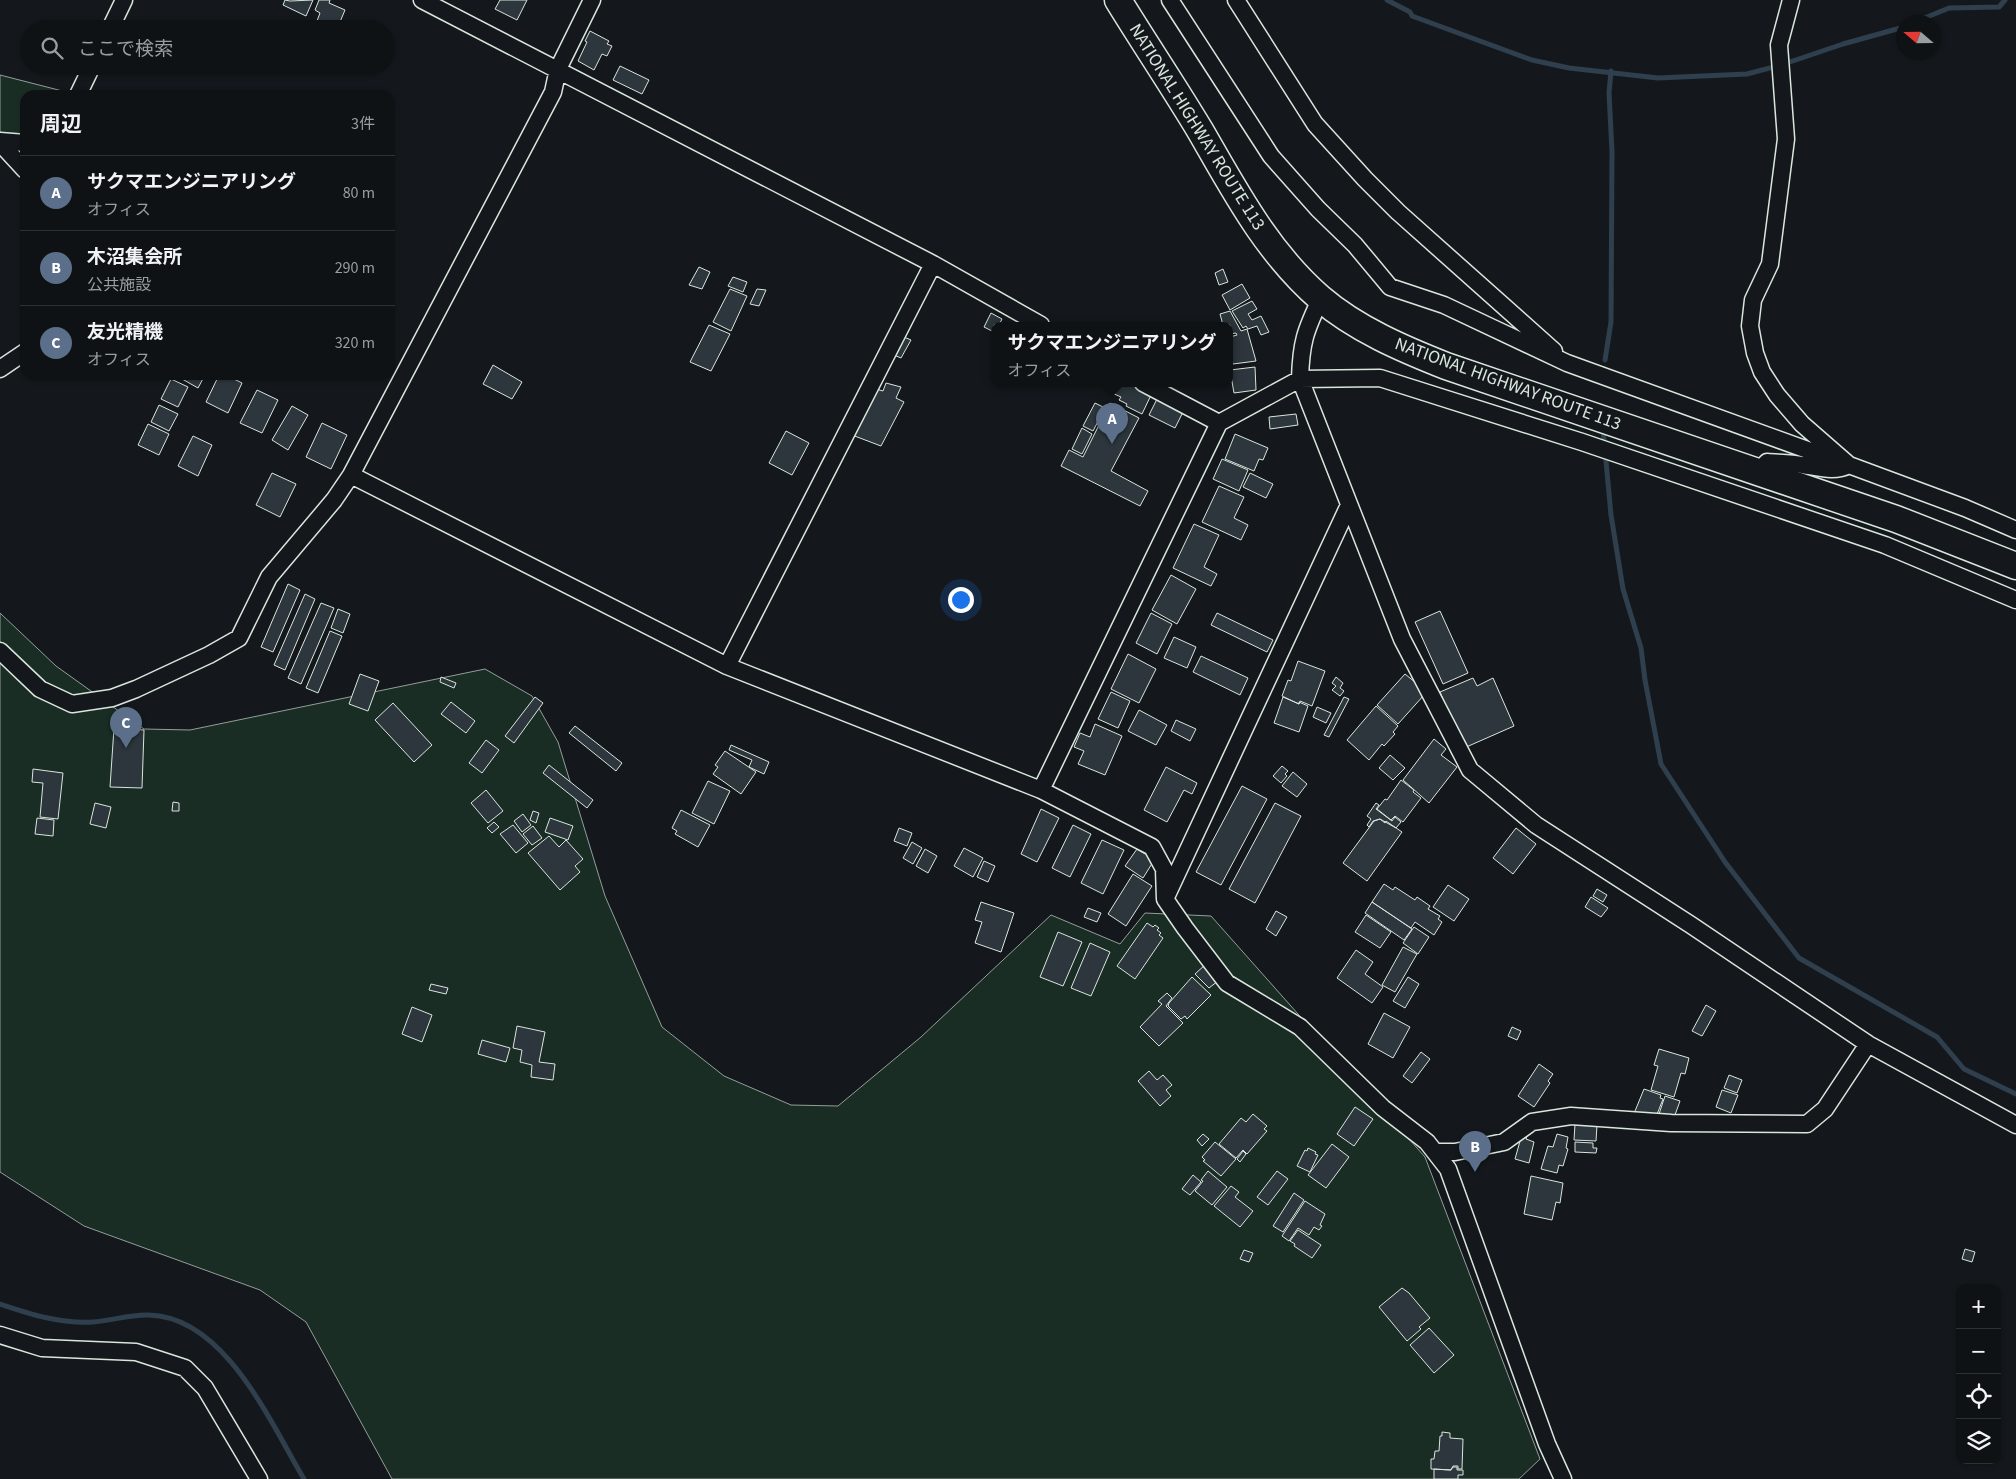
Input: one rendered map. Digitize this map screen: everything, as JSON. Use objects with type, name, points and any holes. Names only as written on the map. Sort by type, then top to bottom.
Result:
[{"type":"highway","name":"NATIONAL HIGHWAY ROUTE 113","points":[[1118,0],[1238,196],[1271,246],[1321,298],[1385,340],[1446,366],[1896,519],[2016,566]]},
{"type":"street","points":[[114,20],[124,0]]},
{"type":"street","points":[[422,0],[933,264],[1036,322]]},
{"type":"street","points":[[0,651],[40,689],[72,704],[120,695],[209,655],[239,638],[269,577],[334,500],[351,475],[435,312],[553,92],[558,69],[592,0]]},
{"type":"street","points":[[1170,0],[1271,156],[1318,210],[1355,245],[1390,287],[1444,305],[1567,363],[1965,508],[2016,530]]},
{"type":"street","points":[[1236,0],[1316,124],[1365,179],[1398,212],[1567,363]]},
{"type":"street","points":[[1791,0],[1778,44],[1786,139],[1770,264],[1753,300],[1750,326],[1755,353],[1762,372],[1777,396],[1802,424],[1849,465]]},
{"type":"street","points":[[80,90],[88,75]]},
{"type":"street","points":[[0,142],[20,143]]},
{"type":"street","points":[[0,142],[20,164]]},
{"type":"street","points":[[727,666],[933,264]]},
{"type":"street","points":[[1321,298],[1306,329],[1301,352],[1300,379],[1402,639],[1470,770],[1536,825],[1691,925],[1868,1044],[2016,1125]]},
{"type":"street","points":[[0,369],[20,355]]},
{"type":"street","points":[[1041,790],[1219,423],[1300,379],[1380,378],[1593,446],[1885,545],[2016,600]]},
{"type":"street","points":[[1151,387],[1219,423]]},
{"type":"street","points":[[1758,472],[1767,462],[1801,464],[1832,470],[1849,465]]},
{"type":"street","points":[[351,475],[727,666],[1041,790],[1152,847],[1164,869],[1165,899],[1227,983],[1300,1027],[1383,1108],[1428,1142],[1448,1169],[1547,1444],[1562,1479]]},
{"type":"street","points":[[1165,899],[1349,505]]},
{"type":"street","points":[[1436,1152],[1455,1152],[1504,1142],[1532,1122],[1571,1116],[1613,1121],[1671,1123],[1807,1124],[1825,1109],[1868,1044]]},
{"type":"street","points":[[0,1335],[42,1348],[136,1352],[185,1368],[206,1388],[260,1479]]},
{"type":"green space","points":[[0,75],[58,90],[20,90],[20,143],[0,141]]},
{"type":"green space","points":[[0,613],[56,666],[144,729],[190,730],[485,669],[532,696],[558,742],[605,896],[662,1027],[724,1076],[791,1105],[838,1106],[921,1037],[1051,915],[1120,944],[1145,913],[1211,916],[1425,1157],[1540,1459],[1519,1479],[392,1479],[306,1322],[260,1290],[84,1226],[0,1172]]},
{"type":"building","points":[[285,0],[313,0],[306,16],[283,5]]},
{"type":"building","points":[[319,0],[330,0],[329,3],[345,10],[341,20],[317,20],[320,13],[315,10]]},
{"type":"building","points":[[500,0],[527,0],[517,20],[495,9]]},
{"type":"building","points":[[590,31],[609,41],[607,44],[612,46],[607,56],[602,54],[594,70],[578,61]]},
{"type":"building","points":[[620,66],[649,80],[642,94],[613,80]]},
{"type":"building","points":[[699,267],[710,272],[702,289],[689,285]]},
{"type":"building","points":[[1223,269],[1228,282],[1219,285],[1215,273]]},
{"type":"building","points":[[733,277],[747,282],[743,292],[728,286]]},
{"type":"building","points":[[1242,284],[1250,298],[1230,310],[1222,295]]},
{"type":"building","points":[[730,289],[747,296],[731,331],[713,322]]},
{"type":"building","points":[[757,289],[766,290],[759,306],[750,304]]},
{"type":"building","points":[[1252,301],[1257,309],[1248,314],[1252,320],[1261,316],[1269,332],[1261,335],[1257,326],[1248,329],[1246,326],[1243,328],[1232,311]]},
{"type":"building","points":[[1230,311],[1241,331],[1247,329],[1256,361],[1233,364],[1233,336],[1237,335],[1236,333],[1233,334],[1233,322],[1222,322],[1220,314]]},
{"type":"building","points":[[991,313],[1002,319],[1000,322],[991,322],[991,330],[984,327]]},
{"type":"building","points":[[709,325],[730,334],[711,371],[690,362]]},
{"type":"building","points":[[904,337],[911,340],[901,358],[894,355]]},
{"type":"building","points":[[493,365],[522,382],[512,399],[483,384]]},
{"type":"building","points":[[1255,367],[1256,390],[1234,393],[1233,370]]},
{"type":"building","points":[[170,380],[188,387],[178,407],[161,399]]},
{"type":"building","points":[[184,380],[202,380],[198,388]]},
{"type":"building","points":[[217,380],[236,380],[242,383],[228,413],[206,402]]},
{"type":"building","points":[[886,383],[901,387],[896,398],[904,402],[881,446],[852,435],[876,389],[883,391]]},
{"type":"building","points":[[1115,387],[1139,387],[1152,393],[1142,414],[1126,406],[1127,404],[1119,400],[1121,397],[1112,393]]},
{"type":"building","points":[[257,390],[278,400],[262,433],[240,423]]},
{"type":"building","points":[[1157,399],[1183,412],[1175,428],[1149,415]]},
{"type":"building","points":[[1095,403],[1105,408],[1093,431],[1083,426]]},
{"type":"building","points":[[1110,403],[1139,418],[1111,471],[1148,491],[1140,506],[1061,466],[1069,450],[1083,457]]},
{"type":"building","points":[[159,405],[178,414],[169,431],[151,422]]},
{"type":"building","points":[[292,406],[308,415],[288,450],[272,440]]},
{"type":"building","points":[[1296,414],[1298,425],[1270,429],[1269,417]]},
{"type":"building","points":[[322,423],[347,435],[331,469],[306,457]]},
{"type":"building","points":[[148,424],[169,434],[159,455],[138,445]]},
{"type":"building","points":[[1082,428],[1092,434],[1082,454],[1072,449]]},
{"type":"building","points":[[786,431],[809,443],[792,475],[769,463]]},
{"type":"building","points":[[1235,434],[1268,448],[1263,460],[1259,459],[1254,471],[1225,459]]},
{"type":"building","points":[[193,436],[212,445],[198,476],[178,466]]},
{"type":"building","points":[[1222,459],[1248,470],[1239,491],[1213,479]]},
{"type":"building","points":[[272,473],[296,484],[280,517],[256,505]]},
{"type":"building","points":[[1250,473],[1273,484],[1266,498],[1243,487]]},
{"type":"building","points":[[1219,486],[1244,497],[1234,518],[1248,525],[1241,540],[1202,522]]},
{"type":"building","points":[[1194,524],[1219,535],[1204,567],[1217,574],[1211,586],[1173,568]]},
{"type":"building","points":[[1171,575],[1196,589],[1177,624],[1152,610]]},
{"type":"building","points":[[288,584],[300,590],[273,652],[261,647]]},
{"type":"building","points":[[305,594],[315,599],[285,670],[274,665]]},
{"type":"building","points":[[321,603],[334,608],[301,684],[288,678]]},
{"type":"building","points":[[338,609],[350,614],[343,633],[331,628]]},
{"type":"building","points":[[1440,611],[1468,673],[1443,684],[1415,622]]},
{"type":"building","points":[[1151,613],[1172,624],[1157,654],[1136,643]]},
{"type":"building","points":[[1217,613],[1273,640],[1267,652],[1211,625]]},
{"type":"building","points":[[330,631],[342,636],[318,693],[306,688]]},
{"type":"building","points":[[1174,637],[1196,647],[1187,668],[1164,658]]},
{"type":"building","points":[[1128,654],[1156,669],[1139,703],[1111,689]]},
{"type":"building","points":[[1201,656],[1248,678],[1240,695],[1193,672]]},
{"type":"building","points":[[1298,661],[1325,671],[1312,706],[1300,701],[1299,704],[1282,696],[1288,680],[1291,681]]},
{"type":"building","points":[[360,674],[379,681],[368,711],[349,704]]},
{"type":"building","points":[[1405,674],[1421,687],[1418,690],[1424,695],[1398,724],[1377,705]]},
{"type":"building","points":[[441,677],[456,683],[454,688],[440,682]]},
{"type":"building","points":[[1336,677],[1343,683],[1340,688],[1344,691],[1340,696],[1332,690],[1336,686],[1332,683]]},
{"type":"building","points":[[1473,678],[1477,686],[1493,678],[1514,726],[1464,748],[1440,692]]},
{"type":"building","points":[[1111,692],[1130,701],[1118,728],[1098,719]]},
{"type":"building","points":[[535,697],[543,703],[514,743],[505,736]]},
{"type":"building","points":[[1283,697],[1308,706],[1299,732],[1274,723]]},
{"type":"building","points":[[1344,697],[1349,699],[1329,737],[1324,735]]},
{"type":"building","points":[[451,702],[475,721],[466,733],[441,714]]},
{"type":"building","points":[[393,703],[432,745],[414,762],[375,720]]},
{"type":"building","points":[[1376,706],[1398,726],[1393,732],[1395,734],[1384,746],[1382,744],[1369,760],[1347,740]]},
{"type":"building","points":[[1317,707],[1331,713],[1326,723],[1313,717]]},
{"type":"building","points":[[1139,710],[1167,725],[1156,745],[1128,731]]},
{"type":"building","points":[[1176,720],[1196,729],[1190,741],[1171,731]]},
{"type":"building","points":[[1095,724],[1122,736],[1105,775],[1078,764],[1084,751],[1074,747],[1080,733],[1090,737]]},
{"type":"building","points":[[575,726],[622,763],[616,771],[569,733]]},
{"type":"building","points":[[114,728],[144,730],[142,788],[110,787]]},
{"type":"building","points":[[1434,739],[1446,749],[1441,755],[1457,767],[1429,803],[1403,780]]},
{"type":"building","points":[[486,740],[499,750],[482,773],[469,763]]},
{"type":"building","points":[[731,745],[769,762],[764,774],[749,767],[752,760],[729,750]]},
{"type":"building","points":[[725,751],[756,772],[741,794],[713,774],[718,767],[715,765]]},
{"type":"building","points":[[1390,755],[1405,768],[1393,780],[1379,768]]},
{"type":"building","points":[[549,765],[593,800],[587,808],[543,773]]},
{"type":"building","points":[[1282,766],[1288,771],[1285,774],[1287,776],[1281,783],[1273,776]]},
{"type":"building","points":[[1166,767],[1197,783],[1192,794],[1184,790],[1167,822],[1144,810]]},
{"type":"building","points":[[33,769],[63,773],[58,819],[40,817],[43,783],[32,782]]},
{"type":"building","points":[[1293,772],[1307,784],[1297,797],[1282,786]]},
{"type":"building","points":[[1401,780],[1421,798],[1403,822],[1395,816],[1391,820],[1377,809],[1385,799],[1387,800]]},
{"type":"building","points":[[708,781],[730,791],[714,824],[692,813]]},
{"type":"building","points":[[1242,786],[1267,799],[1221,885],[1196,872]]},
{"type":"building","points":[[486,790],[503,811],[488,823],[471,803]]},
{"type":"building","points":[[173,802],[179,803],[179,811],[172,811]]},
{"type":"building","points":[[95,803],[111,807],[106,828],[90,824]]},
{"type":"building","points":[[1275,803],[1301,816],[1255,903],[1229,889]]},
{"type":"building","points":[[1376,803],[1379,805],[1376,809],[1392,821],[1395,817],[1401,822],[1396,828],[1380,819],[1373,821],[1369,827],[1367,825],[1371,819],[1367,816]]},
{"type":"building","points":[[1041,809],[1059,818],[1037,862],[1021,854]]},
{"type":"building","points":[[681,810],[710,825],[698,847],[675,834],[677,831],[672,828]]},
{"type":"building","points":[[533,811],[539,813],[536,823],[530,820]]},
{"type":"building","points":[[523,814],[531,825],[522,832],[514,821]]},
{"type":"building","points":[[37,818],[54,820],[53,836],[35,834]]},
{"type":"building","points":[[550,818],[573,826],[568,840],[545,832]]},
{"type":"building","points":[[1380,819],[1402,832],[1367,881],[1343,863],[1374,821]]},
{"type":"building","points":[[494,822],[499,827],[492,833],[487,828]]},
{"type":"building","points":[[513,825],[528,843],[516,853],[500,834]]},
{"type":"building","points":[[1073,825],[1091,834],[1070,877],[1052,868]]},
{"type":"building","points":[[533,826],[542,838],[532,845],[523,834]]},
{"type":"building","points":[[899,828],[912,833],[907,846],[894,841]]},
{"type":"building","points":[[1516,828],[1536,844],[1513,874],[1493,858]]},
{"type":"building","points":[[549,836],[559,847],[566,840],[583,859],[575,866],[580,872],[560,890],[528,853]]},
{"type":"building","points":[[1102,840],[1124,850],[1103,894],[1081,883]]},
{"type":"building","points":[[912,842],[922,848],[913,864],[903,858]]},
{"type":"building","points":[[964,848],[983,858],[973,877],[954,866]]},
{"type":"building","points":[[925,849],[937,856],[928,873],[916,866]]},
{"type":"building","points":[[1137,849],[1150,857],[1148,859],[1153,862],[1143,878],[1125,866]]},
{"type":"building","points":[[984,861],[995,866],[988,882],[977,877]]},
{"type":"building","points":[[1133,874],[1152,886],[1126,926],[1108,914]]},
{"type":"building","points":[[1384,884],[1393,890],[1395,887],[1415,900],[1417,897],[1430,906],[1428,909],[1440,916],[1438,919],[1442,922],[1434,935],[1415,922],[1411,928],[1372,902]]},
{"type":"building","points":[[1448,885],[1469,899],[1454,921],[1433,907]]},
{"type":"building","points":[[1597,889],[1607,895],[1603,902],[1593,896]]},
{"type":"building","points":[[1591,897],[1608,908],[1601,917],[1585,907]]},
{"type":"building","points":[[981,902],[1014,913],[1001,952],[975,943],[982,922],[975,920]]},
{"type":"building","points":[[1372,902],[1412,929],[1404,940],[1365,913]]},
{"type":"building","points":[[1088,908],[1101,913],[1097,922],[1084,917]]},
{"type":"building","points":[[1276,911],[1287,917],[1276,936],[1266,929]]},
{"type":"building","points":[[1366,915],[1391,932],[1380,948],[1355,932]]},
{"type":"building","points":[[1147,923],[1159,928],[1157,930],[1161,933],[1159,935],[1163,938],[1135,979],[1117,966]]},
{"type":"building","points":[[1414,927],[1429,937],[1418,954],[1403,943]]},
{"type":"building","points":[[1058,932],[1082,942],[1063,986],[1040,977]]},
{"type":"building","points":[[1090,943],[1110,952],[1091,996],[1071,988]]},
{"type":"building","points":[[1403,947],[1417,954],[1395,992],[1382,985]]},
{"type":"building","points":[[1356,950],[1373,962],[1365,974],[1383,987],[1372,1003],[1337,978]]},
{"type":"building","points":[[1206,964],[1218,981],[1209,988],[1195,974]]},
{"type":"building","points":[[1192,977],[1211,995],[1187,1019],[1185,1016],[1181,1019],[1168,1006]]},
{"type":"building","points":[[1408,977],[1419,984],[1405,1008],[1393,1001]]},
{"type":"building","points":[[431,984],[448,988],[446,994],[429,990]]},
{"type":"building","points":[[1167,993],[1172,998],[1166,1006],[1183,1023],[1159,1046],[1140,1027],[1162,1004],[1158,1001]]},
{"type":"building","points":[[1706,1005],[1716,1011],[1702,1036],[1692,1031]]},
{"type":"building","points":[[412,1007],[432,1015],[422,1042],[402,1034]]},
{"type":"building","points":[[1384,1013],[1410,1027],[1393,1058],[1368,1044]]},
{"type":"building","points":[[517,1026],[545,1032],[539,1062],[555,1064],[553,1080],[531,1077],[532,1065],[520,1062],[522,1050],[513,1048]]},
{"type":"building","points":[[1512,1027],[1521,1031],[1517,1040],[1508,1036]]},
{"type":"building","points":[[482,1040],[510,1048],[506,1062],[478,1054]]},
{"type":"building","points":[[1659,1049],[1689,1058],[1685,1074],[1681,1073],[1674,1097],[1651,1090],[1658,1066],[1654,1065]]},
{"type":"building","points":[[1421,1052],[1430,1059],[1412,1083],[1403,1076]]},
{"type":"building","points":[[1539,1064],[1553,1074],[1548,1081],[1550,1083],[1534,1107],[1518,1096]]},
{"type":"building","points":[[1149,1071],[1157,1080],[1163,1075],[1172,1085],[1166,1090],[1171,1096],[1160,1106],[1138,1081]]},
{"type":"building","points":[[1729,1075],[1742,1080],[1737,1093],[1724,1088]]},
{"type":"building","points":[[1644,1089],[1661,1095],[1660,1098],[1663,1099],[1656,1117],[1633,1116]]},
{"type":"building","points":[[1722,1090],[1738,1095],[1731,1113],[1716,1107]]},
{"type":"building","points":[[1665,1096],[1680,1101],[1675,1115],[1659,1114]]},
{"type":"building","points":[[1355,1107],[1373,1119],[1354,1146],[1337,1134]]},
{"type":"building","points":[[1253,1114],[1267,1126],[1264,1129],[1267,1131],[1247,1154],[1243,1150],[1236,1158],[1219,1144],[1241,1118],[1246,1122]]},
{"type":"building","points":[[1575,1124],[1597,1125],[1596,1141],[1574,1140]]},
{"type":"building","points":[[1203,1134],[1209,1139],[1202,1146],[1197,1140]]},
{"type":"building","points":[[1522,1134],[1527,1136],[1526,1139],[1534,1142],[1529,1163],[1515,1159]]},
{"type":"building","points":[[1557,1134],[1568,1137],[1566,1148],[1568,1149],[1563,1166],[1559,1165],[1557,1173],[1541,1169],[1548,1146],[1553,1147]]},
{"type":"building","points":[[1215,1142],[1236,1159],[1221,1176],[1203,1161],[1205,1160],[1202,1157]]},
{"type":"building","points":[[1575,1142],[1593,1143],[1593,1148],[1597,1148],[1596,1153],[1575,1152]]},
{"type":"building","points":[[1332,1144],[1349,1157],[1326,1188],[1308,1175]]},
{"type":"building","points":[[1308,1148],[1318,1155],[1310,1172],[1297,1166],[1305,1150],[1307,1151]]},
{"type":"building","points":[[1243,1151],[1246,1154],[1240,1162],[1237,1159]]},
{"type":"building","points":[[1208,1171],[1227,1187],[1212,1205],[1195,1191]]},
{"type":"building","points":[[1277,1171],[1288,1179],[1268,1205],[1257,1197]]},
{"type":"building","points":[[1193,1175],[1201,1182],[1190,1195],[1182,1189]]},
{"type":"building","points":[[1531,1176],[1563,1183],[1560,1203],[1556,1202],[1552,1220],[1524,1214]]},
{"type":"building","points":[[1231,1186],[1239,1192],[1235,1197],[1253,1211],[1240,1227],[1214,1206]]},
{"type":"building","points":[[1294,1193],[1304,1200],[1283,1232],[1273,1226]]},
{"type":"building","points":[[1305,1201],[1325,1214],[1320,1225],[1322,1226],[1319,1230],[1314,1227],[1309,1235],[1298,1228],[1289,1241],[1282,1236]]},
{"type":"building","points":[[1298,1230],[1321,1245],[1312,1258],[1294,1246],[1295,1244],[1290,1241]]},
{"type":"building","points":[[1965,1249],[1975,1252],[1972,1262],[1962,1259]]},
{"type":"building","points":[[1244,1250],[1253,1253],[1249,1262],[1240,1259]]},
{"type":"building","points":[[1402,1288],[1409,1293],[1430,1318],[1407,1341],[1379,1307]]},
{"type":"building","points":[[1429,1328],[1454,1355],[1434,1373],[1410,1345]]},
{"type":"building","points":[[1442,1432],[1450,1433],[1450,1438],[1463,1439],[1462,1469],[1458,1469],[1458,1466],[1453,1466],[1451,1470],[1431,1469],[1431,1459],[1434,1459],[1435,1451],[1439,1451]]},
{"type":"building","points":[[1453,1467],[1457,1467],[1457,1470],[1463,1470],[1463,1475],[1458,1475],[1458,1479],[1434,1479],[1434,1469],[1451,1470]]},
{"type":"waterway","points":[[1387,0],[1410,12],[1412,16],[1532,60],[1569,68],[1658,78],[1747,74],[1896,29]]},
{"type":"waterway","points":[[1932,15],[1949,8],[1999,7],[2005,0]]},
{"type":"waterway","points":[[1605,360],[1611,322],[1612,152],[1609,93],[1611,71]]},
{"type":"waterway","points":[[1603,429],[1611,515],[1623,589],[1641,648],[1661,764],[1725,862],[1799,958],[1937,1037],[1964,1069],[2016,1094]]},
{"type":"waterway","points":[[0,1304],[34,1315],[57,1320],[81,1322],[149,1315],[176,1320],[200,1333],[222,1353],[242,1376],[304,1479]]},
{"type":"place","name":"サクマエンジニアリング","points":[[1112,444]]},
{"type":"place","name":"友光精機","points":[[126,748]]},
{"type":"place","name":"木沼集会所","points":[[1475,1172]]}]
